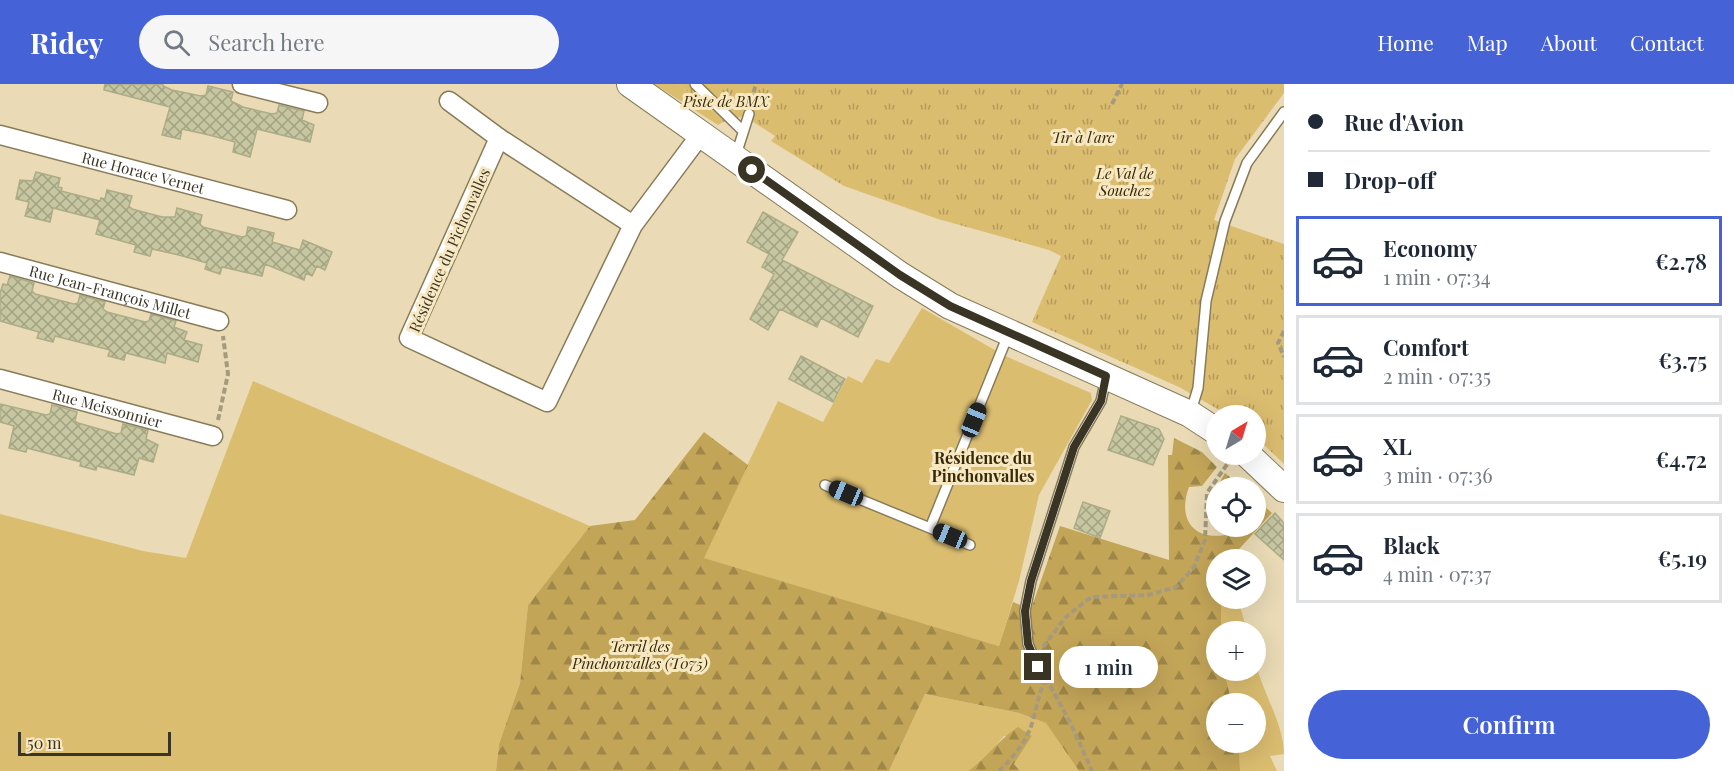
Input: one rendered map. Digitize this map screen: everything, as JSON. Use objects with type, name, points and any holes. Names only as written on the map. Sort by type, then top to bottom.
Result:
[{"type":"street","points":[[242,84],[318,104]]},
{"type":"street","points":[[630,84],[900,275],[950,306],[1190,414],[1206,424]]},
{"type":"street","points":[[449,101],[499,138],[633,225]]},
{"type":"street","name":"Résidence du Pichonvalles","points":[[499,138],[409,338],[547,402],[633,225],[700,134]]},
{"type":"street","name":"Rue Horace Vernet","points":[[0,135],[287,210]]},
{"type":"street","name":"Rue Jean-François Millet","points":[[0,262],[219,321]]},
{"type":"street","name":"Rue Meissonnier","points":[[0,379],[213,436]]},
{"type":"street","points":[[1259,465],[1284,489]]},
{"type":"lane","points":[[695,84],[743,130]]},
{"type":"lane","points":[[1190,414],[1198,388],[1206,301],[1225,221],[1247,163],[1284,112]]},
{"type":"lane","points":[[735,158],[749,114]]},
{"type":"lane","points":[[930,528],[1009,334]]},
{"type":"lane","points":[[1038,667],[1028,644],[1025,611],[1031,581],[1074,447],[1101,401],[1106,376]]},
{"type":"lane","points":[[825,485],[970,544]]},
{"type":"path","points":[[1112,104],[1122,84]]},
{"type":"path","points":[[213,436],[228,374],[227,351],[219,321]]},
{"type":"path","points":[[1284,331],[1278,343],[1284,357]]},
{"type":"path","points":[[1092,771],[1071,724],[1047,678],[1038,667],[1043,646],[1066,617],[1091,597],[1148,595],[1176,587],[1194,567],[1205,540],[1207,493],[1226,465]]},
{"type":"path","points":[[999,771],[1028,734],[1037,696],[1047,678]]},
{"type":"green space","points":[[654,84],[678,84],[703,102],[723,122],[718,125]]},
{"type":"green space","name":"Le Val de Souchez","points":[[678,84],[1284,84],[1284,93],[1235,159],[1214,220],[1284,244],[1284,464],[1266,447],[1266,405],[1210,405],[1179,387],[1032,322],[1061,256],[1049,250],[938,219],[844,186],[771,141],[775,136],[744,116],[723,122],[703,102]]},
{"type":"green space","points":[[922,308],[1005,356],[1091,393],[1092,400],[1039,495],[1019,581],[999,646],[703,558],[778,401],[823,422],[848,376],[862,383],[876,359],[889,363]]},
{"type":"green space","points":[[253,381],[590,526],[528,605],[520,683],[499,744],[496,771],[0,771],[0,514],[143,551],[186,558]]},
{"type":"green space","name":"Terril des Pinchonvalles (T075)","points":[[704,432],[748,465],[704,558],[999,646],[1013,602],[1031,609],[1060,526],[1169,560],[1168,455],[1172,455],[1174,438],[1202,452],[1206,456],[1206,465],[1217,467],[1209,477],[1206,477],[1202,486],[1189,487],[1185,510],[1193,527],[1206,534],[1206,537],[1250,537],[1239,549],[1206,549],[1206,609],[1221,609],[1221,621],[1206,621],[1206,681],[1226,681],[1230,693],[1206,693],[1206,753],[1239,753],[1240,771],[1079,771],[1046,723],[1019,713],[925,694],[889,771],[496,771],[499,744],[520,683],[528,605],[590,526],[635,520]]},
{"type":"green space","name":"Terril des Pinchonvalles (T075)","points":[[1266,508],[1272,513],[1266,520]]},
{"type":"green space","points":[[1221,609],[1241,609],[1244,621],[1221,621]]},
{"type":"green space","points":[[1226,681],[1261,681],[1266,693],[1230,693]]},
{"type":"green space","points":[[1266,693],[1281,732],[1284,754],[1270,756],[1277,771],[1240,771],[1239,753],[1266,753]]},
{"type":"green space","points":[[925,694],[1019,713],[1047,723],[1079,771],[1020,771],[1014,764],[1032,736],[1004,736],[984,760],[968,771],[889,771]]},
{"type":"green space","points":[[1018,727],[1032,736],[1014,764],[1020,771],[968,771],[1005,737]]},
{"type":"building","points":[[105,84],[163,84],[172,90],[201,96],[206,95],[208,86],[233,92],[231,101],[243,107],[272,114],[277,113],[279,105],[304,111],[302,120],[314,125],[310,142],[257,129],[250,157],[233,152],[235,142],[209,135],[182,129],[180,139],[162,135],[170,107],[104,90]]},
{"type":"building","points":[[36,172],[60,178],[58,187],[62,188],[61,191],[100,201],[101,198],[105,199],[107,190],[132,196],[129,206],[132,209],[162,217],[175,217],[177,208],[202,215],[200,224],[203,227],[242,237],[246,236],[248,227],[274,233],[272,242],[300,250],[303,240],[332,252],[325,270],[317,266],[312,276],[306,273],[304,280],[265,264],[262,276],[222,267],[220,274],[205,269],[207,263],[179,255],[152,249],[150,256],[134,252],[136,245],[96,234],[100,220],[53,208],[50,222],[25,216],[29,202],[16,199],[20,180],[33,181]]},
{"type":"building","points":[[763,212],[798,232],[782,260],[873,306],[858,337],[821,318],[817,327],[780,309],[768,330],[750,319],[774,274],[762,267],[769,254],[747,242]]},
{"type":"building","points":[[10,276],[34,283],[32,291],[35,294],[74,304],[78,303],[80,295],[105,302],[103,309],[107,312],[145,322],[149,321],[151,314],[176,321],[174,327],[187,332],[184,340],[202,345],[198,362],[167,353],[165,363],[126,353],[124,360],[108,356],[110,350],[55,336],[53,342],[37,338],[39,332],[0,321],[0,293],[3,284],[7,285]]},
{"type":"building","points":[[801,356],[845,379],[833,402],[789,379]]},
{"type":"building","points":[[0,404],[46,415],[50,414],[52,405],[61,407],[77,412],[75,421],[78,423],[117,434],[121,433],[123,424],[148,430],[146,439],[158,445],[153,462],[139,458],[134,475],[97,466],[96,470],[80,466],[81,462],[27,448],[26,452],[9,448],[14,426],[0,422]]},
{"type":"building","points":[[1121,416],[1159,429],[1164,439],[1153,465],[1108,450]]},
{"type":"building","points":[[1083,502],[1110,511],[1100,538],[1074,528]]},
{"type":"building","points":[[1275,513],[1284,523],[1284,560],[1258,537],[1266,537],[1266,522]]},
{"type":"district","name":"Résidence du Pinchonvalles","points":[[983,466]]},
{"type":"route","points":[[752,170],[900,275],[950,306],[1106,376],[1101,401],[1074,447],[1031,581],[1025,611],[1028,644],[1038,667]]},
{"type":"park label","name":"Piste de BMX","points":[[726,101]]},
{"type":"park label","name":"Tir à l'arc","points":[[1083,137]]}]
